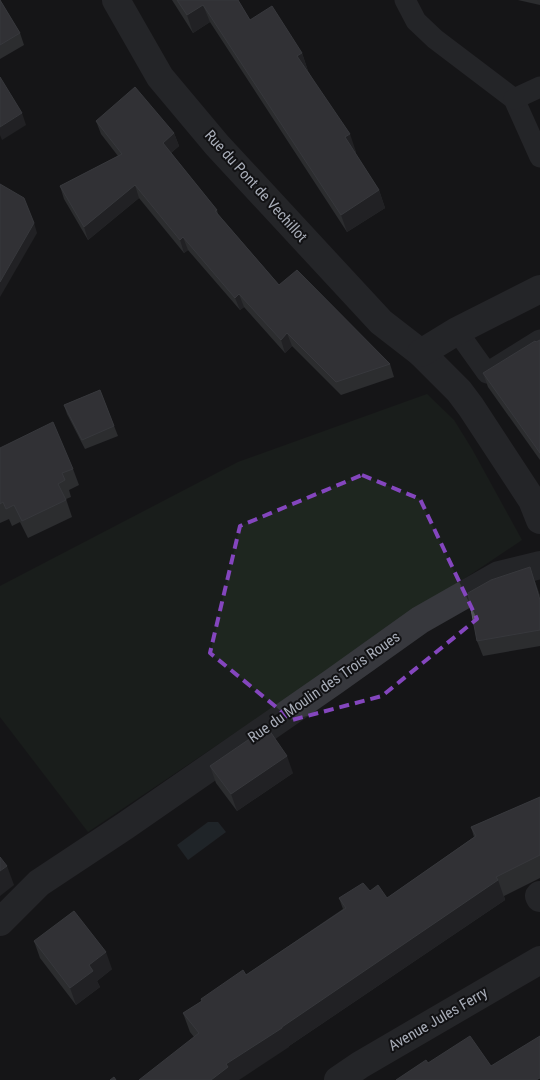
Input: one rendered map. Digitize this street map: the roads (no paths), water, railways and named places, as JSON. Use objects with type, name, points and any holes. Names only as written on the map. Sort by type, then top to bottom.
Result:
[{"type":"street","name":"Rue du Pont de Vechillot","points":[[116,0],[160,77],[217,145],[381,322],[421,352],[459,391],[532,500],[540,520]]},
{"type":"street","points":[[421,352],[457,331],[540,289]]},
{"type":"street","name":"Rue du Moulin des Trois Roues","points":[[0,922],[39,883],[133,821],[420,620],[499,575],[540,565]]},
{"type":"street","name":"Avenue Jules Ferry","points":[[338,1080],[360,1065],[540,960]]},
{"type":"lane","points":[[405,0],[416,21],[435,39],[514,99],[540,157]]},
{"type":"lane","points":[[514,99],[540,87]]},
{"type":"lane","points":[[457,331],[487,372],[540,340]]}]
